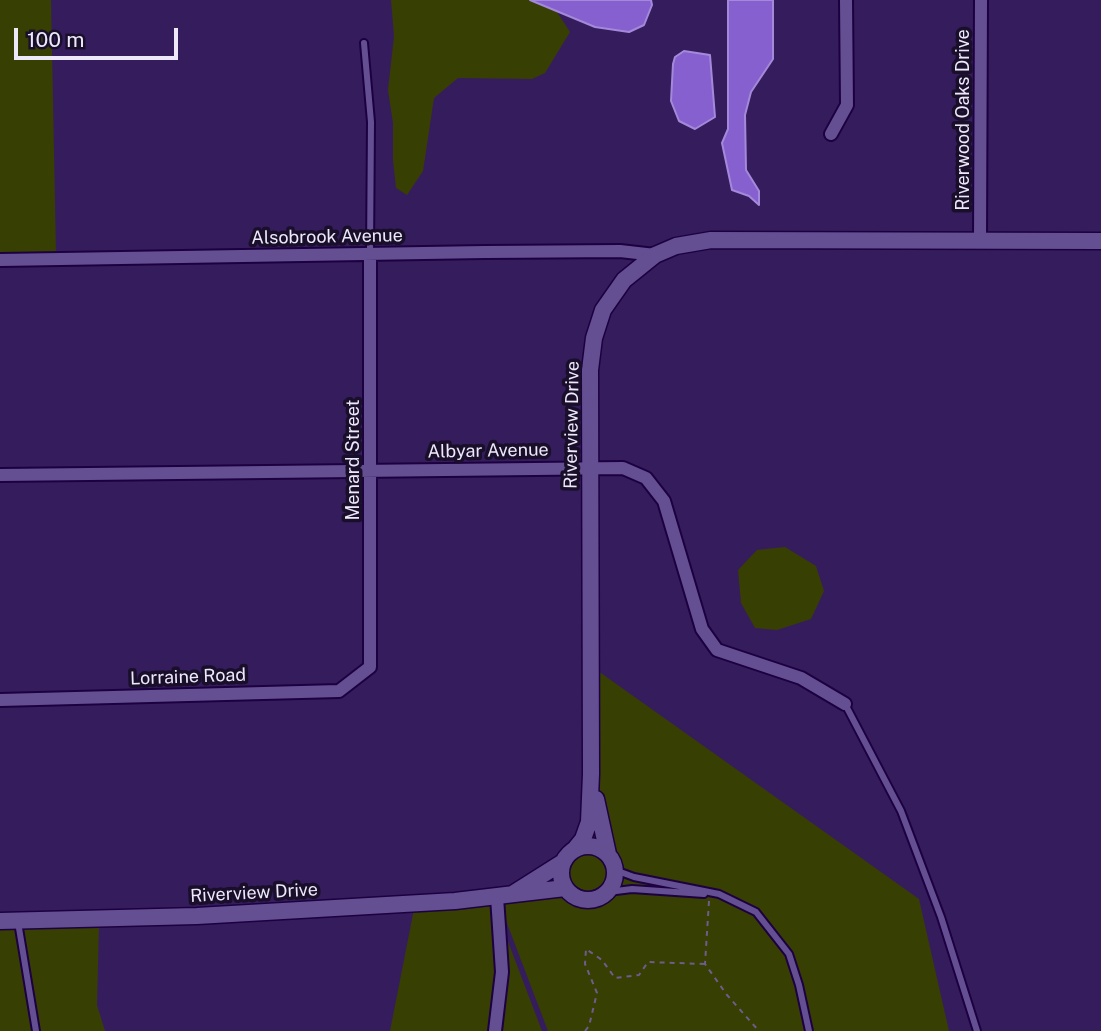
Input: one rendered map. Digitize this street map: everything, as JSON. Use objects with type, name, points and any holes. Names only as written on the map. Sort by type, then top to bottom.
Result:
[{"type":"street","points":[[831,134],[847,105],[846,0]]},
{"type":"street","name":"Riverwood Oaks Drive","points":[[980,241],[981,0]]},
{"type":"street","name":"Riverview Drive","points":[[503,896],[568,856],[583,839],[589,822],[590,370],[594,338],[603,310],[624,280],[655,255],[676,246],[711,240],[1101,241]]},
{"type":"street","name":"Alsobrook Avenue","points":[[0,260],[620,251],[655,255]]},
{"type":"street","name":"Menard Street","points":[[370,253],[370,667]]},
{"type":"street","name":"Albyar Avenue","points":[[0,475],[623,468],[646,478],[664,501],[702,629],[717,650],[801,678],[845,705]]},
{"type":"street","name":"Lorraine Road","points":[[0,700],[339,691],[370,667]]},
{"type":"street","name":"Riverview Drive","points":[[0,921],[197,916],[503,896],[565,888],[570,894],[585,900],[608,892],[615,878],[591,774]]},
{"type":"street","points":[[565,888],[561,879],[568,856],[592,846],[611,862]]},
{"type":"street","points":[[495,1031],[502,972],[503,896]]},
{"type":"lane","points":[[365,43],[371,122],[370,253]]},
{"type":"lane","points":[[845,705],[901,811],[941,918],[977,1031]]},
{"type":"lane","points":[[611,862],[634,877],[719,894],[755,912],[789,954],[809,1031]]},
{"type":"lane","points":[[608,892],[632,889],[719,894]]},
{"type":"lane","points":[[17,920],[36,1031]]},
{"type":"path","points":[[709,894],[705,964],[727,995],[759,1031]]},
{"type":"path","points":[[585,1031],[589,1026],[597,993],[585,964],[586,949],[602,960],[615,978],[639,975],[648,962],[673,960],[705,964]]},
{"type":"green space","points":[[0,0],[51,0],[56,253],[0,253]]},
{"type":"green space","points":[[391,0],[530,0],[557,12],[570,32],[545,73],[532,79],[458,78],[434,98],[423,171],[407,195],[396,188],[393,160],[393,123],[388,90],[394,36]]},
{"type":"green space","points":[[785,547],[816,566],[824,591],[811,619],[777,630],[755,628],[741,603],[738,570],[757,550]]},
{"type":"green space","points":[[591,666],[919,899],[949,1031],[548,1031],[497,897],[563,862],[583,839]]},
{"type":"green space","points":[[493,906],[497,972],[490,1031],[390,1031],[414,909]]},
{"type":"green space","points":[[99,925],[97,1005],[105,1031],[0,1031],[0,927]]},
{"type":"green space","points":[[507,939],[542,1031],[501,1031],[508,973]]},
{"type":"shaded area","points":[[530,0],[651,0],[652,5],[644,25],[629,32],[595,27]]},
{"type":"shaded area","points":[[728,0],[773,0],[773,59],[751,92],[745,115],[746,170],[759,191],[759,205],[749,196],[732,190],[722,143],[728,129]]},
{"type":"shaded area","points":[[684,51],[710,55],[715,117],[695,129],[679,121],[671,101],[673,64],[675,57]]}]
